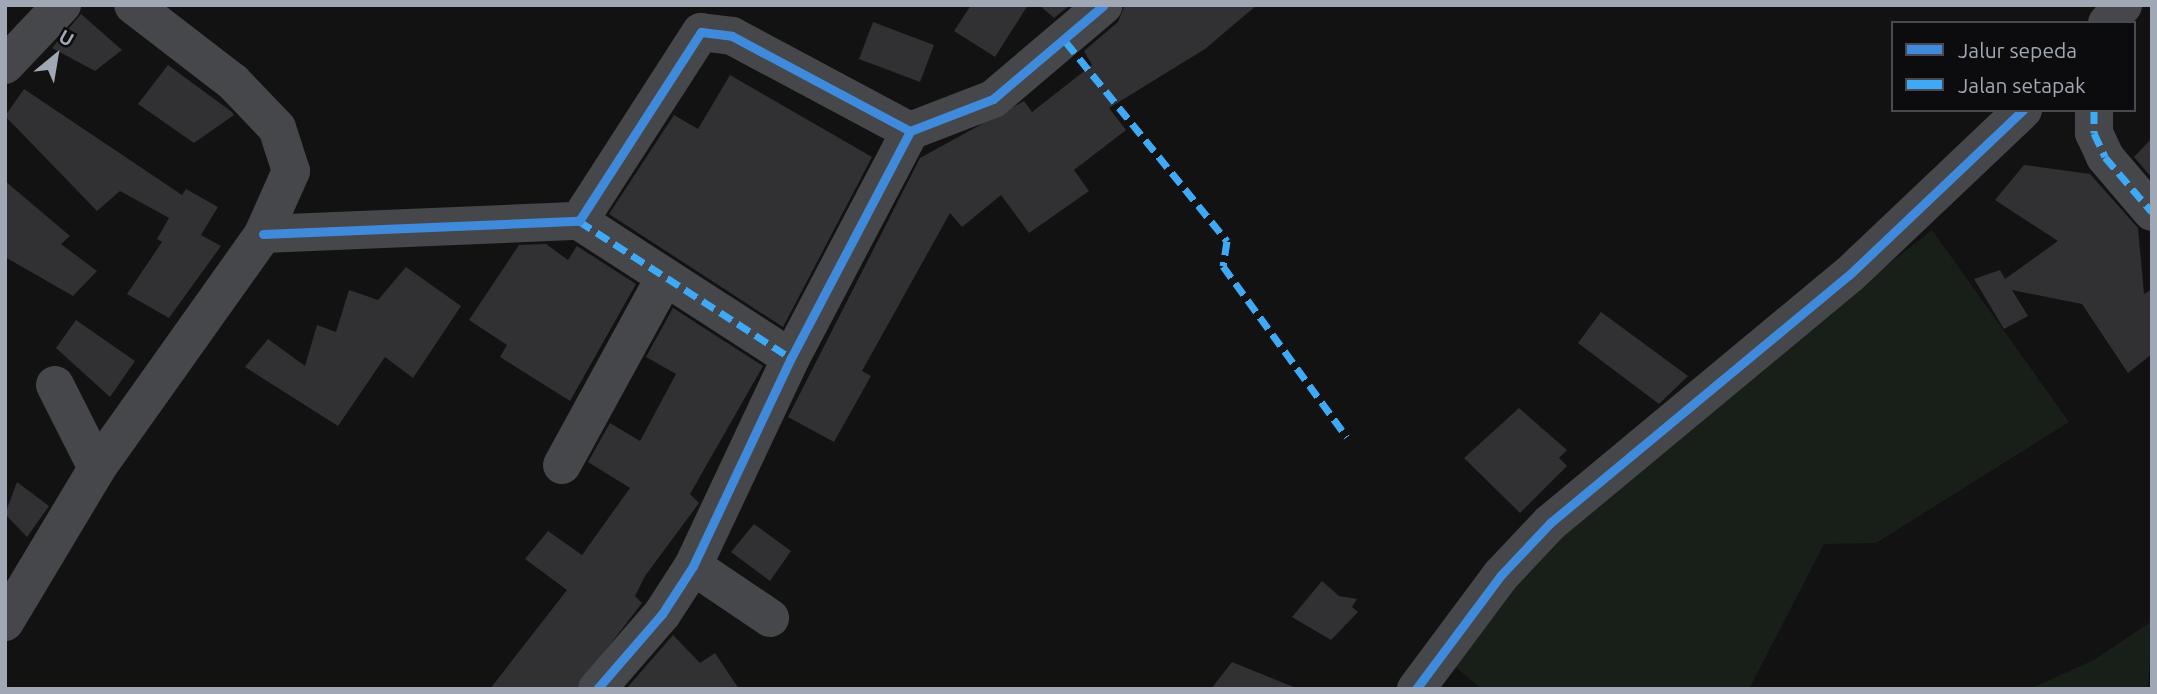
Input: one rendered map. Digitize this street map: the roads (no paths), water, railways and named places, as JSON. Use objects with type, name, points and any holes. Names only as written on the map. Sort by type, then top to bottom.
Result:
[{"type":"street","points":[[5,65],[62,5]]},
{"type":"street","points":[[5,622],[97,468],[263,234],[291,171],[277,128],[233,82],[133,5]]},
{"type":"street","points":[[597,689],[662,614],[694,566],[791,358],[910,131],[993,99],[1104,5]]},
{"type":"street","points":[[2109,21],[2123,5]]},
{"type":"street","points":[[579,221],[698,19],[910,131]]},
{"type":"street","points":[[1416,689],[1501,575],[1550,523],[1849,275],[2022,112]]},
{"type":"street","points":[[2094,112],[2094,133],[2105,157],[2152,212]]},
{"type":"street","points":[[263,234],[579,221],[791,358]]},
{"type":"street","points":[[562,465],[665,277]]},
{"type":"street","points":[[55,385],[97,468]]},
{"type":"street","points":[[694,566],[770,618]]}]
